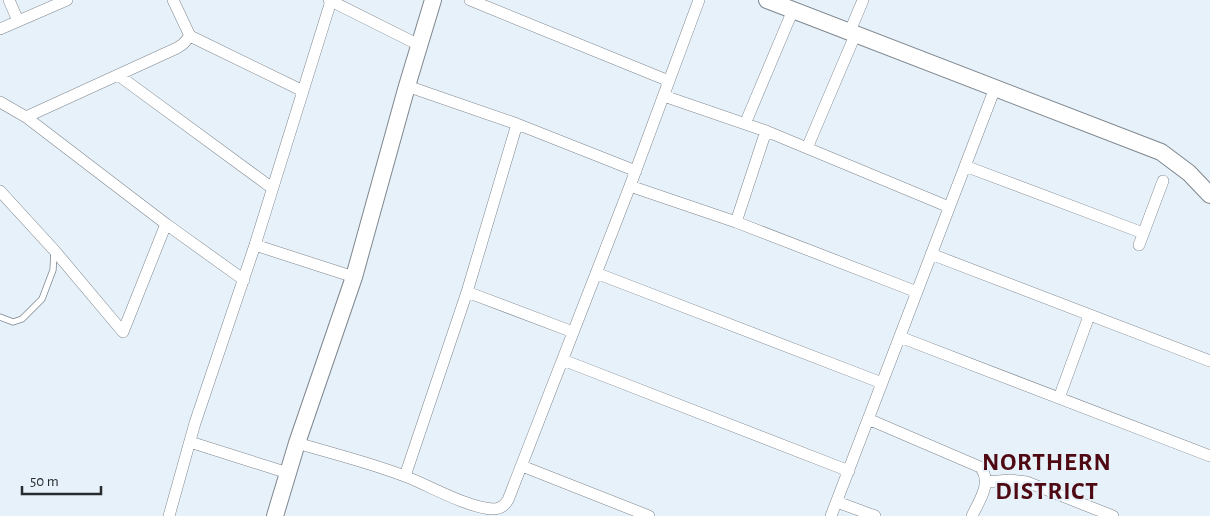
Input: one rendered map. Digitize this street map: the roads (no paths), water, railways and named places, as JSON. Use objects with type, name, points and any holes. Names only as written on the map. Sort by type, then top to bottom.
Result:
[{"type":"street","points":[[9,0],[18,21]]},
{"type":"street","points":[[0,29],[67,0]]},
{"type":"street","points":[[173,0],[190,36],[303,91]]},
{"type":"street","points":[[169,516],[190,442],[244,280],[330,0],[419,44]]},
{"type":"street","points":[[275,516],[297,443],[354,277],[433,0]]},
{"type":"street","points":[[470,0],[669,81]]},
{"type":"street","points":[[297,443],[405,476],[470,504],[492,509],[501,507],[508,500],[630,186],[699,0]]},
{"type":"street","points":[[767,0],[1161,152],[1189,174],[1210,195]]},
{"type":"street","points":[[807,148],[853,32],[863,0]]},
{"type":"street","points":[[745,124],[793,10]]},
{"type":"street","points":[[26,117],[177,48],[190,36]]},
{"type":"street","points":[[118,75],[272,188]]},
{"type":"street","points":[[407,86],[517,124],[636,170]]},
{"type":"street","points":[[831,516],[995,88]]},
{"type":"street","points":[[664,96],[766,131],[950,207]]},
{"type":"street","points":[[0,102],[26,117],[166,224],[244,280]]},
{"type":"street","points":[[405,476],[467,292],[517,124]]},
{"type":"street","points":[[736,222],[766,131]]},
{"type":"street","points":[[965,166],[1143,233]]},
{"type":"street","points":[[1139,245],[1163,181]]},
{"type":"street","points":[[630,186],[736,222],[917,292]]},
{"type":"street","points":[[0,191],[54,250],[123,332],[166,224]]},
{"type":"street","points":[[255,245],[354,277]]},
{"type":"street","points":[[932,254],[1210,362]]},
{"type":"street","points":[[596,273],[882,383]]},
{"type":"street","points":[[467,292],[573,332]]},
{"type":"street","points":[[1059,398],[1089,316]]},
{"type":"street","points":[[900,337],[1210,456]]},
{"type":"street","points":[[562,360],[849,471]]},
{"type":"street","points":[[868,419],[977,464],[983,470],[986,482],[972,516]]},
{"type":"street","points":[[190,442],[288,473]]},
{"type":"street","points":[[522,466],[649,516]]},
{"type":"street","points":[[986,482],[1010,480],[1027,482],[1113,516]]},
{"type":"street","points":[[837,502],[875,516]]},
{"type":"street","points":[[470,504],[474,516]]},
{"type":"street","points":[[616,516],[621,505]]},
{"type":"lane","points":[[0,317],[13,322],[22,319],[42,299],[53,270],[54,250]]},
{"type":"district","name":"NORTHERN DISTRICT","points":[[1047,476]]}]
